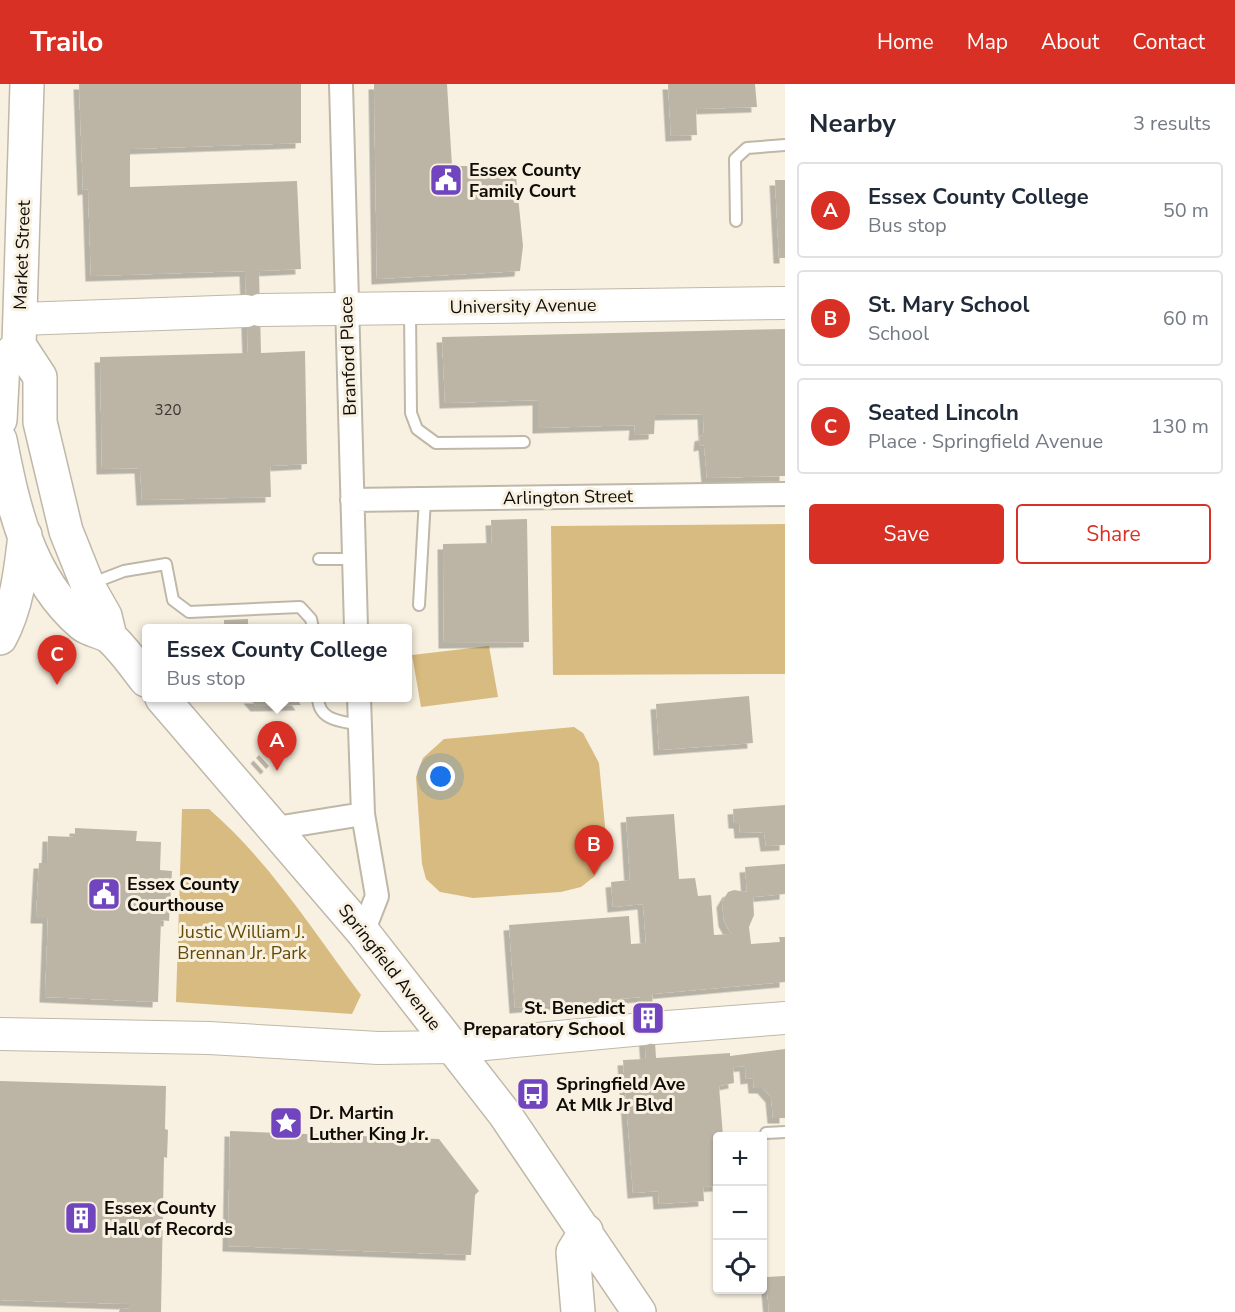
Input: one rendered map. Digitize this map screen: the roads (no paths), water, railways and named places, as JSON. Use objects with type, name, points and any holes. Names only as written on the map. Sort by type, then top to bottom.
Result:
[{"type":"main road","name":"Market Street","points":[[13,328],[27,84]]},
{"type":"main road","points":[[0,420],[3,362],[13,328]]},
{"type":"main road","points":[[0,638],[9,621],[25,540],[40,422],[40,377],[13,328]]},
{"type":"main road","points":[[40,422],[66,531],[88,586],[105,615],[110,637]]},
{"type":"main road","points":[[0,440],[11,494],[25,540],[45,581],[83,625],[110,637],[142,674]]},
{"type":"main road","name":"Springfield Avenue","points":[[166,702],[363,932],[453,1047],[504,1113],[639,1312]]},
{"type":"main road","points":[[578,1312],[573,1252],[586,1231]]},
{"type":"street","name":"Branford Place","points":[[341,84],[356,624]]},
{"type":"street","name":"University Avenue","points":[[13,328],[253,310],[785,303]]},
{"type":"street","name":"Arlington Street","points":[[352,500],[785,494]]},
{"type":"street","points":[[359,702],[363,814],[377,896],[363,932]]},
{"type":"street","points":[[276,828],[363,814]]},
{"type":"street","points":[[0,1034],[209,1038],[378,1048],[453,1047],[785,1018]]},
{"type":"lane","points":[[736,221],[735,159],[747,148],[785,145]]},
{"type":"lane","points":[[410,307],[411,413],[417,429],[436,443],[524,441]]},
{"type":"lane","points":[[419,605],[425,499]]},
{"type":"lane","points":[[319,559],[354,559]]},
{"type":"lane","points":[[88,586],[124,570],[166,564],[174,600],[189,612],[300,608],[311,619],[312,624]]},
{"type":"lane","points":[[318,702],[318,707],[326,717],[360,725]]},
{"type":"lane","points":[[767,1133],[785,1132]]},
{"type":"place","name":"Essex County Family Court","points":[[446,180]]},
{"type":"place","name":"Seated Lincoln","points":[[57,685]]},
{"type":"place","name":"Essex County College","points":[[277,771]]},
{"type":"place","name":"St. Mary School","points":[[594,875]]},
{"type":"place","name":"Essex County Courthouse","points":[[104,894]]},
{"type":"place","name":"St. Benedict Preparatory School","points":[[648,1018]]},
{"type":"place","name":"Springfield Ave At Mlk Jr Blvd","points":[[533,1094]]},
{"type":"place","name":"Dr. Martin Luther King Jr.","points":[[286,1123]]},
{"type":"place","name":"Essex County Hall of Records","points":[[81,1218]]},
{"type":"park label","name":"Justic William J. Brennan Jr. Park","points":[[242,942]]}]
